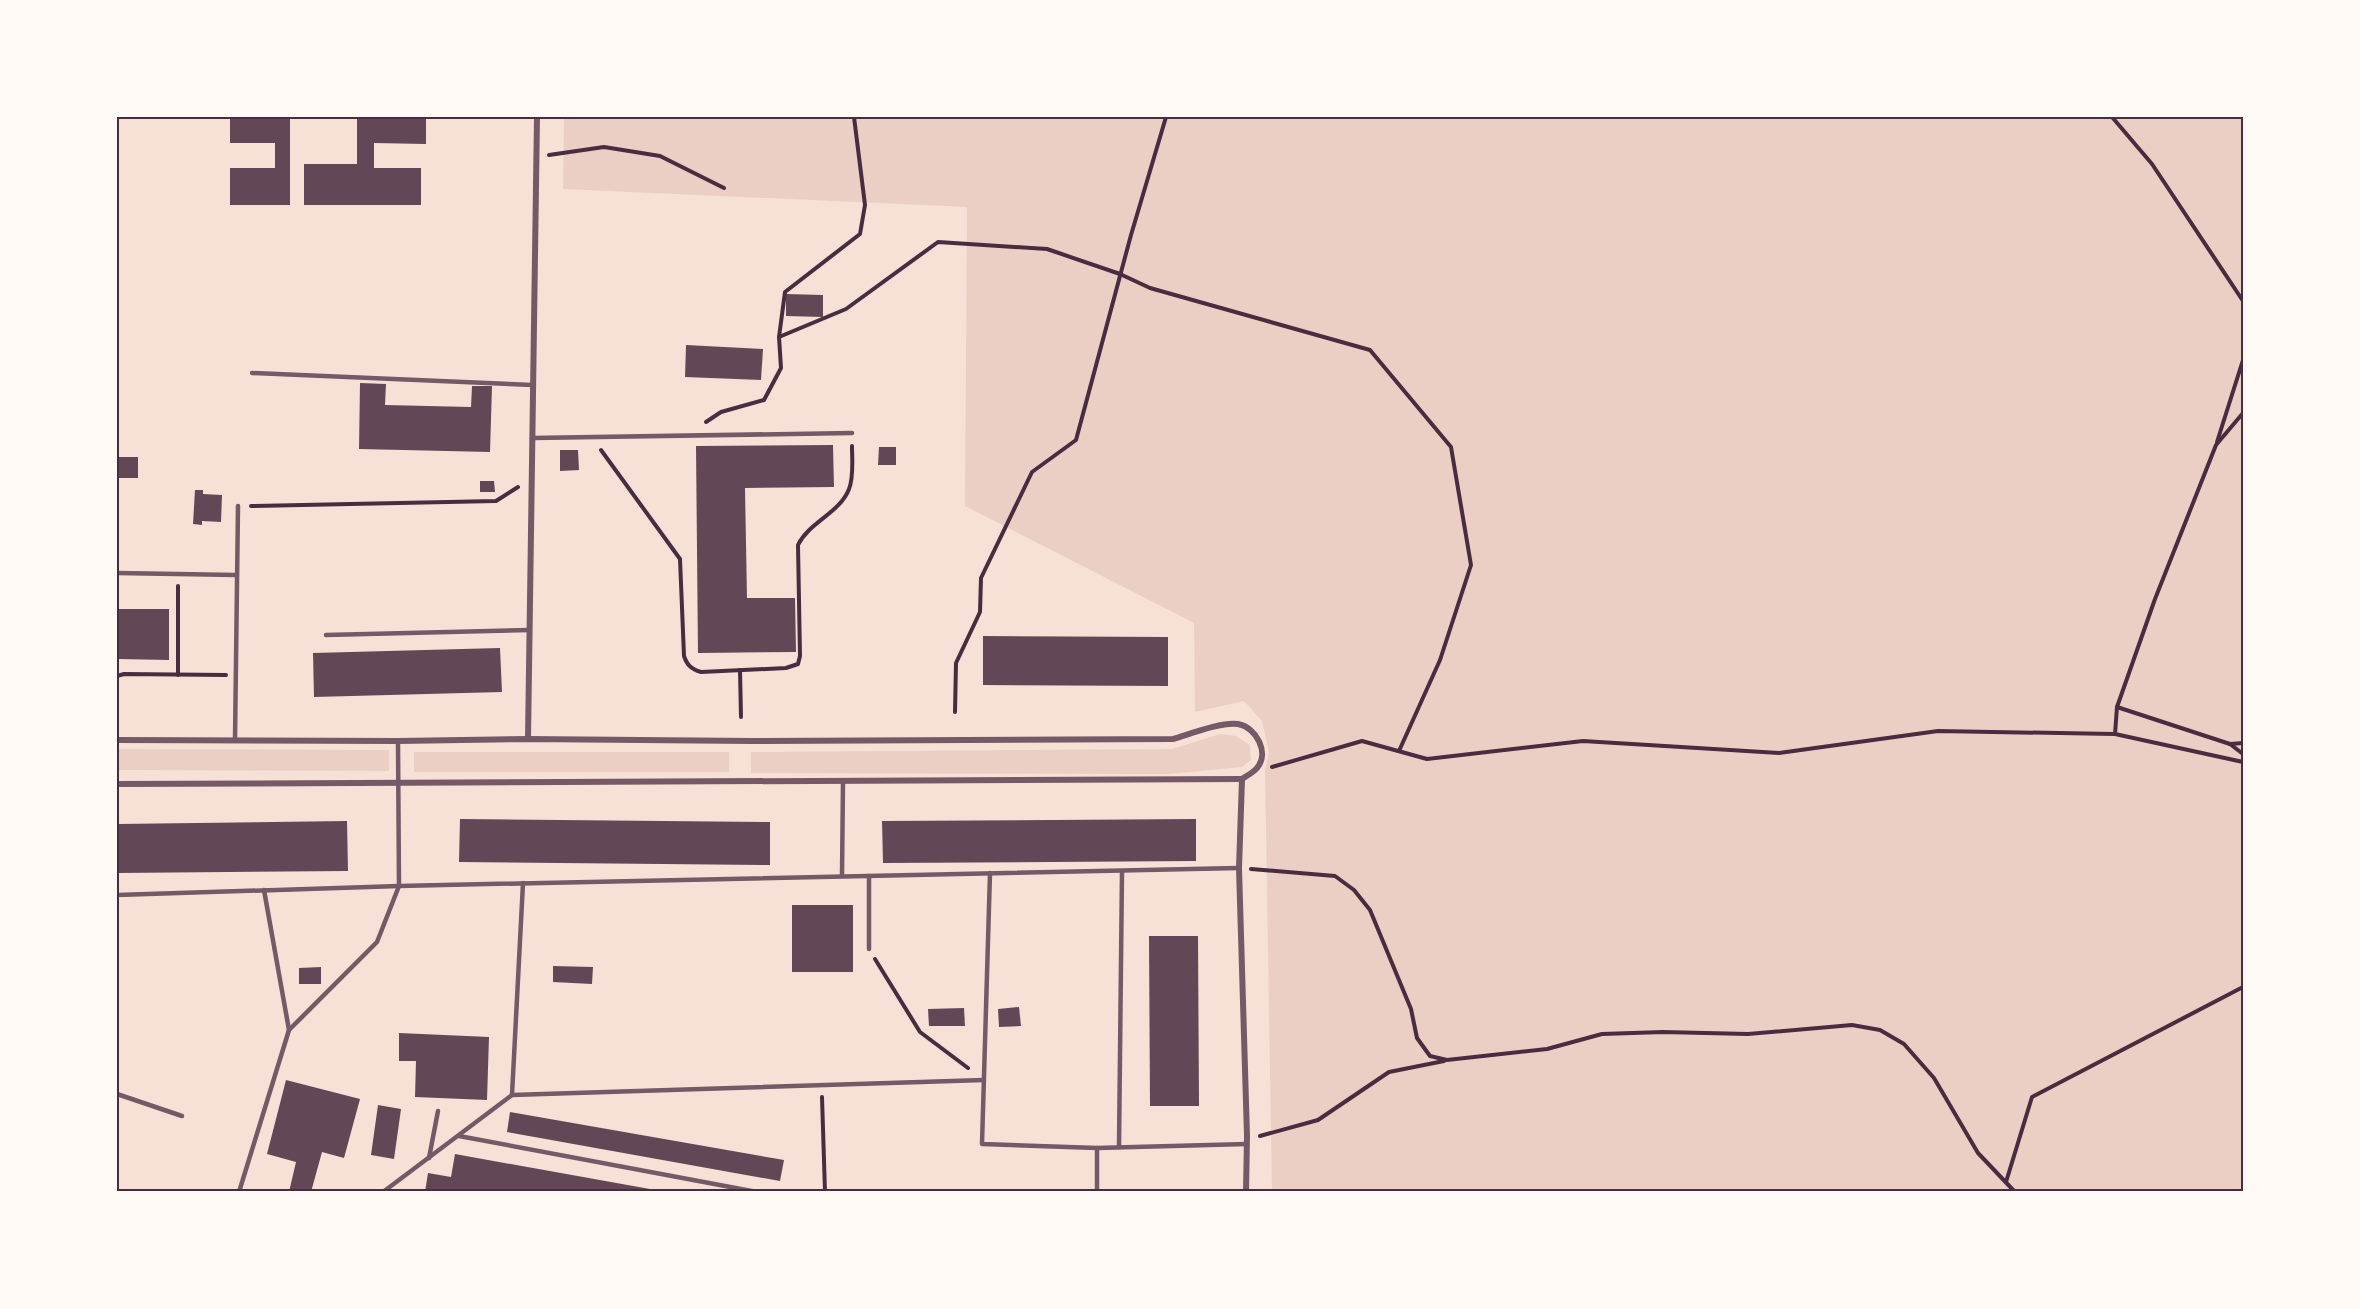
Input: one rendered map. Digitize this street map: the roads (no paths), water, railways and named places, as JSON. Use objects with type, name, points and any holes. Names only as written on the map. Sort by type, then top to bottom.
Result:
[{"type":"street","points":[[528,739],[537,117]]},
{"type":"street","points":[[117,740],[1173,739],[1221,726],[1238,724],[1251,730],[1259,741],[1262,757],[1258,768],[1242,779],[117,784]]},
{"type":"street","points":[[1242,779],[1239,868],[1247,1136],[1246,1192]]},
{"type":"lane","points":[[252,373],[533,385]]},
{"type":"lane","points":[[532,438],[852,433]]},
{"type":"lane","points":[[235,740],[238,506]]},
{"type":"lane","points":[[117,573],[236,574]]},
{"type":"lane","points":[[326,635],[530,630]]},
{"type":"lane","points":[[288,1030],[377,942],[399,886],[398,741]]},
{"type":"lane","points":[[842,876],[843,781]]},
{"type":"lane","points":[[117,895],[523,883],[1239,868]]},
{"type":"lane","points":[[1119,1147],[1122,870]]},
{"type":"lane","points":[[990,873],[982,1144],[1097,1148],[1247,1144]]},
{"type":"lane","points":[[869,876],[869,949]]},
{"type":"lane","points":[[512,1095],[523,883]]},
{"type":"lane","points":[[239,1192],[288,1030],[264,890]]},
{"type":"lane","points":[[382,1192],[512,1095],[984,1080]]},
{"type":"lane","points":[[117,1094],[182,1116]]},
{"type":"lane","points":[[429,1158],[438,1111]]},
{"type":"lane","points":[[458,1136],[757,1192]]},
{"type":"lane","points":[[1097,1148],[1097,1192]]}]
